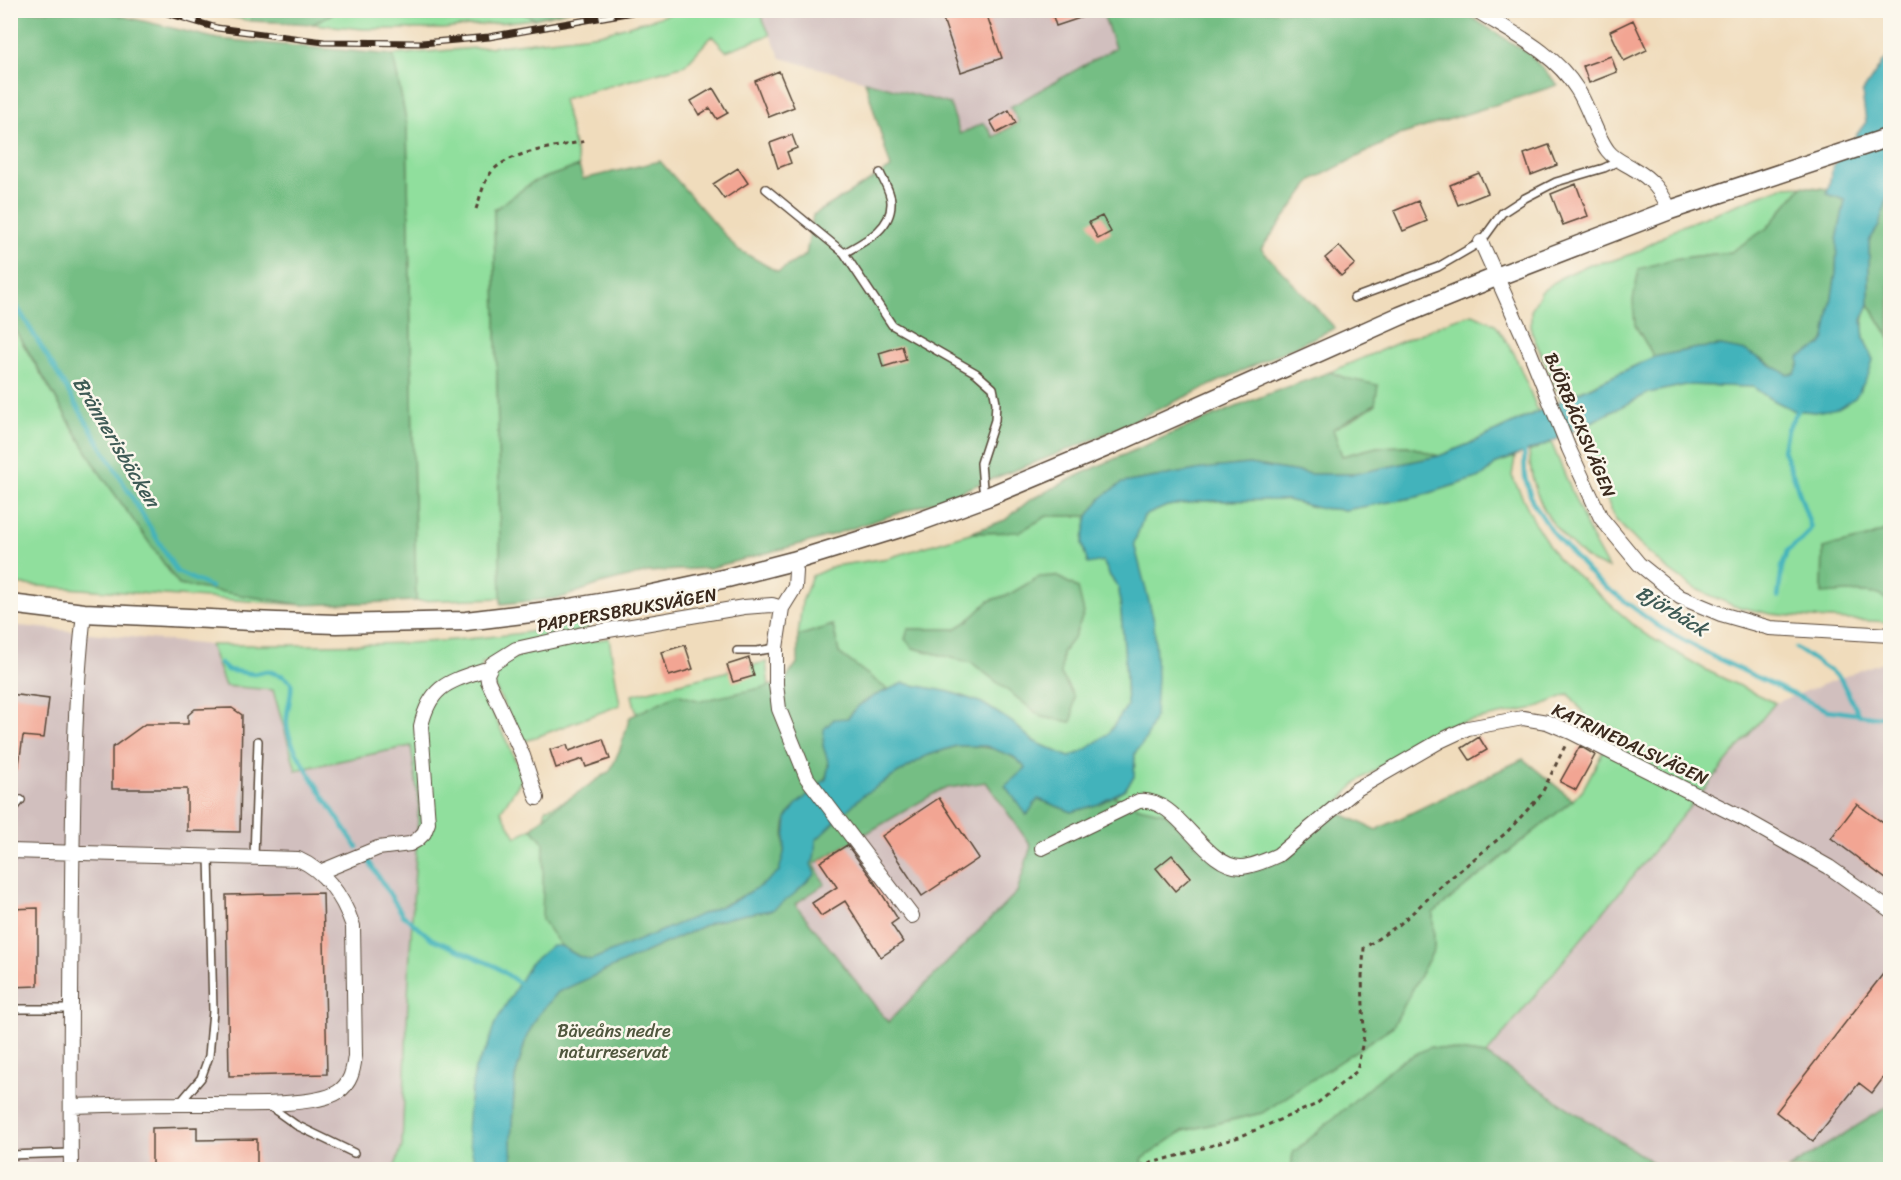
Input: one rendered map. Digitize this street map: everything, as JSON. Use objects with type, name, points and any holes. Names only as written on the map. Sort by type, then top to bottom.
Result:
[{"type":"street","points":[[1476,10],[1550,57],[1566,72],[1578,90],[1607,150],[1619,161],[1653,181],[1670,210]]},
{"type":"street","points":[[10,604],[84,613],[336,624],[466,621],[564,609],[648,595],[727,578],[793,561],[913,524],[987,497],[1109,446],[1400,316],[1670,210],[1890,137]]},
{"type":"street","name":"BJÖRBÄCKSVÄGEN","points":[[1481,242],[1550,399],[1569,450],[1601,518],[1639,564],[1680,597],[1721,614],[1770,628],[1890,635]]},
{"type":"street","points":[[793,561],[796,571],[795,587],[782,608],[776,648],[779,709],[807,778],[912,916]]},
{"type":"street","name":"PAPPERSBRUKSVÄGEN","points":[[320,872],[378,848],[410,844],[424,833],[428,823],[421,726],[430,699],[444,684],[483,670],[488,671],[497,659],[516,649],[579,635],[744,607],[772,605],[782,608]]},
{"type":"street","points":[[71,1170],[72,854],[75,731],[84,613]]},
{"type":"street","points":[[488,671],[488,681],[523,756],[537,798]]},
{"type":"street","name":"KATRINEDALSVÄGEN","points":[[1042,848],[1139,801],[1147,800],[1161,806],[1221,862],[1241,867],[1265,861],[1278,855],[1357,789],[1440,741],[1468,728],[1523,718],[1547,722],[1571,732],[1754,824],[1829,867],[1890,910]]},
{"type":"street","points":[[10,851],[298,859],[320,872],[339,893],[353,926],[355,1056],[353,1075],[337,1093],[319,1099],[266,1104],[71,1106]]},
{"type":"lane","points":[[1354,298],[1438,267],[1481,242],[1502,213],[1525,198],[1556,182],[1604,168],[1619,161]]},
{"type":"lane","points":[[844,253],[883,228],[889,215],[892,203],[880,173]]},
{"type":"lane","points":[[766,189],[844,253],[892,326],[976,373],[993,388],[996,420],[981,463],[983,488],[987,497]]},
{"type":"lane","points":[[737,651],[776,648]]},
{"type":"lane","points":[[254,857],[258,741]]},
{"type":"lane","points":[[10,813],[21,800]]},
{"type":"lane","points":[[178,1104],[201,1078],[209,1056],[213,1011],[210,857]]},
{"type":"lane","points":[[10,1010],[70,1009]]},
{"type":"lane","points":[[266,1104],[296,1125],[354,1153]]},
{"type":"lane","points":[[10,1155],[71,1154]]},
{"type":"path","points":[[476,209],[490,174],[503,162],[520,155],[586,141]]},
{"type":"path","points":[[1132,1170],[1239,1137],[1315,1105],[1357,1071],[1364,1035],[1362,977],[1364,948],[1400,924],[1447,881],[1507,832],[1541,795],[1571,732]]},
{"type":"shaded area","points":[[759,11],[1102,11],[1115,48],[1010,107],[1019,122],[993,137],[984,123],[960,134],[950,104],[781,58]]},
{"type":"shaded area","points":[[10,625],[210,645],[226,686],[273,690],[296,770],[411,746],[419,803],[402,1146],[394,1169],[11,1169]]},
{"type":"shaded area","points":[[1890,659],[1890,1105],[1788,1169],[1663,1169],[1486,1055],[1775,703]]},
{"type":"shaded area","points":[[986,782],[1031,846],[1017,892],[888,1023],[794,904],[825,884],[813,864],[942,789]]},
{"type":"green space","points":[[251,10],[337,11],[313,24],[251,21]]},
{"type":"green space","points":[[337,10],[519,10],[534,19],[443,29],[363,29],[313,24]]},
{"type":"green space","points":[[519,10],[572,10],[534,19],[519,11]]},
{"type":"green space","points":[[10,11],[101,11],[218,39],[393,55],[407,125],[416,601],[303,605],[179,585],[98,470],[11,322]]},
{"type":"green space","points":[[201,11],[251,11],[251,21]]},
{"type":"green space","points":[[681,11],[759,11],[770,35],[726,51],[712,36],[685,65],[563,99],[579,166],[533,182],[494,210],[501,598],[416,601],[407,125],[393,55],[600,34]]},
{"type":"green space","points":[[1102,11],[1462,11],[1528,53],[1558,85],[1400,135],[1312,180],[1261,249],[1335,328],[1085,443],[933,502],[816,540],[710,568],[648,572],[600,584],[561,598],[501,604],[494,210],[533,182],[579,166],[583,179],[660,161],[737,249],[778,272],[806,255],[813,215],[891,168],[865,81],[950,104],[960,134],[984,123],[994,137],[1019,122],[1010,107],[1115,48]]},
{"type":"green space","points":[[1802,186],[1767,228],[1731,252],[1673,259],[1635,325],[1654,357],[1561,400],[1531,331],[1531,311],[1541,292],[1560,278],[1590,264],[1611,261],[1637,252],[1679,227],[1782,187]]},
{"type":"green space","points":[[1802,186],[1828,189],[1827,194],[1845,200],[1837,240],[1836,273],[1825,339],[1801,363],[1795,373],[1787,375],[1764,360],[1721,346],[1654,357],[1635,325],[1633,300],[1639,269],[1673,259],[1731,252],[1767,228]]},
{"type":"green space","points":[[1890,192],[1890,339],[1869,304],[1869,241],[1879,226]]},
{"type":"green space","points":[[1869,304],[1890,339],[1890,529],[1867,538],[1823,548],[1822,593],[1879,594],[1890,603],[1890,622],[1771,614],[1734,606],[1694,588],[1666,568],[1615,519],[1578,429],[1649,393],[1686,385],[1753,387],[1793,410],[1815,412],[1873,360],[1863,332]]},
{"type":"green space","points":[[1473,314],[1495,324],[1514,353],[1538,411],[1439,456],[1408,446],[1377,447],[1342,456],[1332,429],[1375,405],[1345,378],[1330,372],[1452,320]]},
{"type":"green space","points":[[10,322],[98,470],[179,585],[303,605],[11,584]]},
{"type":"green space","points":[[1330,372],[1345,378],[1378,385],[1375,404],[1333,429],[1342,456],[1377,447],[1408,446],[1439,456],[1354,474],[1312,474],[1249,464],[1202,469],[1122,483],[1101,498],[1088,516],[1047,516],[1019,532],[970,533],[1005,520],[1030,500],[1083,473],[1268,394]]},
{"type":"green space","points":[[1551,442],[1592,539],[1608,568],[1590,561],[1565,539],[1542,505],[1533,480],[1529,452]]},
{"type":"green space","points":[[1515,457],[1512,476],[1536,525],[1557,558],[1643,633],[1706,670],[1775,703],[1486,1055],[1430,1047],[1293,1153],[1291,1169],[1145,1169],[1141,1160],[1183,1131],[1262,1113],[1393,1026],[1434,949],[1433,913],[1573,800],[1583,789],[1607,744],[1569,694],[1535,708],[1439,727],[1357,782],[1288,858],[1249,873],[1216,864],[1139,807],[1113,796],[1125,789],[1134,777],[1135,753],[1146,739],[1141,574],[1134,543],[1144,516],[1167,506],[1204,501],[1287,500],[1318,508],[1345,510],[1417,497],[1462,483],[1483,476],[1497,463]]},
{"type":"green space","points":[[1047,516],[1088,516],[1082,544],[1088,563],[1103,561],[1119,588],[1127,706],[1108,734],[1080,753],[1069,757],[1033,741],[1012,722],[982,703],[950,692],[903,683],[888,690],[839,653],[833,625],[798,636],[802,602],[812,576],[834,566],[888,558],[970,533],[1019,532]],"holes":[[[1056,576],[1078,588],[1074,637],[1062,653],[1061,674],[1074,697],[1071,722],[1042,717],[972,663],[913,648],[908,629],[955,629],[968,621],[989,601],[1010,594],[1039,577]]]},
{"type":"green space","points":[[1890,529],[1890,603],[1879,594],[1848,592],[1822,594],[1823,548],[1867,538]]},
{"type":"green space","points":[[1056,576],[1078,588],[1084,613],[1074,637],[1062,653],[1061,674],[1074,697],[1071,722],[1042,717],[972,663],[913,648],[905,639],[908,629],[955,629],[968,621],[989,601],[1010,594],[1039,577]]},
{"type":"green space","name":"Bäveåns nedre naturreservat","points":[[596,620],[586,629],[482,663],[481,677],[485,695],[513,754],[522,779],[501,811],[516,837],[532,828],[539,836],[546,809],[649,764],[632,695],[766,662],[770,694],[819,804],[767,870],[696,907],[769,1078],[718,1169],[394,1169],[402,1146],[419,803],[411,746],[296,770],[273,690],[225,686],[210,645],[356,644],[453,640],[501,636]]},
{"type":"green space","points":[[833,625],[839,653],[888,690],[858,706],[823,746],[828,759],[828,772],[819,786],[788,816],[784,857],[780,870],[769,880],[722,906],[591,960],[578,956],[561,946],[542,920],[544,843],[532,828],[552,810],[610,771],[630,717],[677,694],[701,701],[783,683],[798,662],[798,636]]},
{"type":"green space","points":[[609,638],[620,705],[523,742],[494,685],[495,675],[501,666],[528,653],[546,648]]},
{"type":"green space","points":[[957,746],[994,749],[1019,761],[1027,768],[1026,814],[1038,799],[1072,812],[1099,804],[1113,796],[1139,807],[1165,813],[1216,864],[1249,873],[1288,858],[1333,810],[1376,830],[1523,759],[1573,800],[1433,913],[1434,949],[1393,1026],[1262,1113],[1183,1131],[1141,1160],[1145,1169],[512,1170],[511,1139],[515,1078],[526,1038],[538,1015],[558,992],[712,922],[772,910],[814,858],[816,840],[863,795],[926,756]],"holes":[[[986,782],[1031,846],[1017,892],[888,1022],[795,904],[825,884],[814,864],[942,789]]]},
{"type":"green space","points":[[1430,1047],[1486,1055],[1663,1169],[1291,1169],[1293,1153],[1398,1063]]},
{"type":"green space","points":[[1890,1105],[1890,1169],[1788,1169]]},
{"type":"water","points":[[1890,55],[1890,192],[1879,226],[1869,241],[1869,304],[1862,320],[1864,339],[1873,360],[1868,376],[1855,398],[1838,408],[1815,412],[1793,410],[1753,387],[1686,385],[1649,393],[1551,442],[1497,463],[1483,476],[1417,497],[1345,510],[1318,508],[1287,500],[1204,501],[1167,506],[1144,516],[1134,543],[1154,621],[1157,676],[1155,716],[1146,739],[1135,753],[1134,777],[1125,789],[1099,804],[1072,812],[1038,799],[1027,815],[1005,786],[1026,768],[1014,757],[986,746],[956,746],[926,756],[863,795],[816,840],[814,859],[811,864],[815,874],[793,895],[772,910],[712,922],[558,992],[538,1015],[526,1038],[515,1078],[511,1139],[512,1169],[476,1169],[467,1130],[475,1068],[488,1046],[494,1025],[530,964],[551,946],[561,946],[578,956],[591,960],[738,899],[765,883],[779,871],[784,853],[787,817],[796,805],[826,779],[829,764],[823,746],[824,729],[834,719],[848,718],[858,706],[872,697],[903,683],[950,692],[982,703],[1012,722],[1033,741],[1069,757],[1080,753],[1108,734],[1127,706],[1119,588],[1103,561],[1088,564],[1082,544],[1088,516],[1101,498],[1122,483],[1202,469],[1249,464],[1312,474],[1354,474],[1439,456],[1654,357],[1698,348],[1721,346],[1746,351],[1787,374],[1795,373],[1799,357],[1820,346],[1825,338],[1836,273],[1837,240],[1845,200],[1827,194],[1833,166],[1866,122],[1862,93],[1881,64]]},
{"type":"building","points":[[940,10],[985,10],[1002,58],[961,72]]},
{"type":"building","points":[[1051,10],[1095,10],[1095,13],[1056,26]]},
{"type":"building","points":[[1633,20],[1647,50],[1624,61],[1610,31]]},
{"type":"building","points":[[1611,56],[1617,72],[1589,83],[1583,66]]},
{"type":"building","points":[[779,71],[794,107],[769,117],[755,81]]},
{"type":"building","points":[[713,88],[728,113],[717,119],[710,108],[699,115],[691,101]]},
{"type":"building","points":[[1009,110],[1016,123],[997,133],[990,121]]},
{"type":"building","points":[[792,135],[797,148],[787,152],[791,163],[778,168],[770,143]]},
{"type":"building","points":[[1549,145],[1557,165],[1531,175],[1524,154]]},
{"type":"building","points":[[738,168],[748,183],[724,199],[713,184]]},
{"type":"building","points":[[1479,173],[1488,193],[1458,205],[1450,185]]},
{"type":"building","points":[[1576,184],[1588,216],[1563,225],[1551,194]]},
{"type":"building","points":[[1418,201],[1427,221],[1403,231],[1394,211]]},
{"type":"building","points":[[1102,216],[1111,232],[1098,239],[1089,222]]},
{"type":"building","points":[[1339,246],[1355,264],[1341,276],[1325,258]]},
{"type":"building","points":[[902,346],[906,360],[883,367],[879,353]]},
{"type":"building","points":[[685,645],[693,669],[669,676],[662,652]]},
{"type":"building","points":[[749,658],[754,676],[733,682],[727,665]]},
{"type":"building","points":[[10,694],[49,699],[44,738],[23,736],[18,771],[10,771]]},
{"type":"building","points":[[232,708],[242,715],[240,832],[187,831],[187,789],[112,789],[112,748],[145,724],[188,724],[188,715],[195,709]]},
{"type":"building","points":[[1479,737],[1487,750],[1470,760],[1462,748]]},
{"type":"building","points":[[603,739],[610,759],[586,767],[583,759],[556,768],[550,750],[567,745],[569,751]]},
{"type":"building","points":[[1580,746],[1595,755],[1576,790],[1560,782]]},
{"type":"building","points":[[939,798],[979,858],[922,896],[882,836]]},
{"type":"building","points":[[1857,804],[1890,828],[1890,882],[1831,838]]},
{"type":"building","points":[[847,845],[898,919],[891,924],[903,942],[881,957],[845,901],[821,916],[812,903],[837,887],[820,862]]},
{"type":"building","points":[[1172,855],[1191,877],[1175,891],[1156,868]]},
{"type":"building","points":[[323,893],[327,1074],[229,1076],[226,895]]},
{"type":"building","points":[[38,908],[38,986],[10,987],[10,909]]},
{"type":"building","points":[[1890,965],[1890,1069],[1872,1093],[1859,1083],[1813,1141],[1776,1112]]},
{"type":"building","points":[[197,1127],[197,1140],[257,1139],[257,1170],[152,1170],[152,1128]]},
{"type":"waterway","name":"Brännerisbäcken","points":[[10,295],[177,572],[211,587]]},
{"type":"waterway","points":[[1778,597],[1782,567],[1787,551],[1802,540],[1811,528],[1783,450],[1787,429],[1800,407]]},
{"type":"waterway","name":"Björbäck","points":[[1524,448],[1525,477],[1532,501],[1553,533],[1596,580],[1658,626],[1714,657],[1827,710],[1877,717],[1890,715]]},
{"type":"waterway","points":[[1796,648],[1840,678],[1859,715]]},
{"type":"waterway","name":"Brännerisbäcken","points":[[220,663],[227,670],[254,674],[267,671],[283,676],[291,682],[287,721],[290,739],[357,847]]},
{"type":"waterway","points":[[366,857],[403,915],[432,939],[495,966],[522,985]]},
{"type":"railway","points":[[157,10],[217,28],[324,42],[422,43],[489,37],[644,10]]}]
